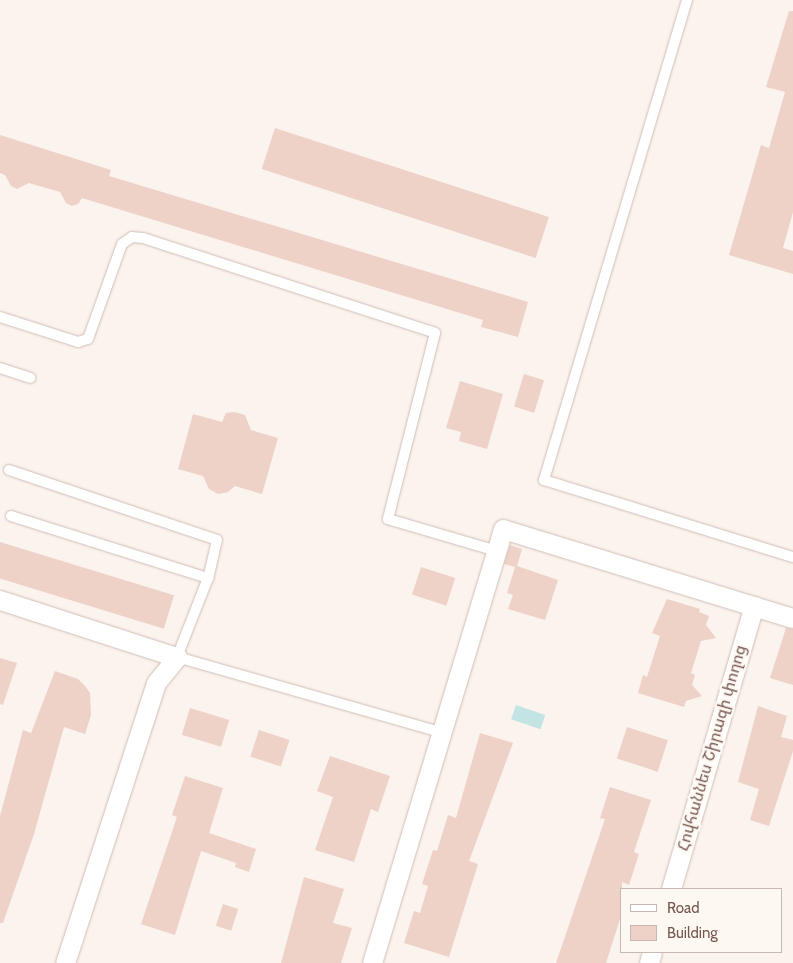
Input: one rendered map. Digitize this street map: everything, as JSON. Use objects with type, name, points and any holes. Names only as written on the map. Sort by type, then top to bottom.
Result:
[{"type":"street","points":[[372,963],[503,529],[793,618]]},
{"type":"street","points":[[0,600],[177,657],[156,683],[65,963]]},
{"type":"street","name":"Հովհաննես Շիրազի փողոց","points":[[670,888],[754,606]]},
{"type":"lane","points":[[687,0],[544,480],[793,557]]},
{"type":"lane","points":[[0,317],[78,342],[88,339],[122,244],[132,237],[435,333],[388,519],[496,552]]},
{"type":"lane","points":[[0,368],[30,378]]},
{"type":"lane","points":[[9,470],[211,535],[217,540],[208,578],[177,657],[441,732]]},
{"type":"lane","points":[[11,516],[208,578]]},
{"type":"water","points":[[516,705],[545,715],[540,729],[511,719]]},
{"type":"building","points":[[789,11],[793,11],[793,212],[783,248],[793,251],[793,274],[729,255],[761,145],[769,148],[785,92],[766,87]]},
{"type":"building","points":[[275,128],[549,217],[536,258],[262,169]]},
{"type":"building","points":[[0,135],[111,170],[109,176],[528,302],[518,337],[481,327],[483,320],[82,198],[78,204],[72,206],[66,203],[60,192],[29,183],[17,189],[11,186],[5,175],[0,173]]},
{"type":"building","points":[[524,374],[544,380],[534,413],[514,407]]},
{"type":"building","points":[[460,381],[503,394],[487,449],[459,441],[461,432],[446,428]]},
{"type":"building","points":[[234,412],[245,415],[251,430],[278,438],[262,494],[235,486],[228,492],[218,494],[209,489],[203,476],[178,469],[193,414],[222,422],[226,413]]},
{"type":"building","points":[[0,542],[174,595],[164,629],[0,579]]},
{"type":"building","points":[[510,545],[522,549],[517,566],[558,580],[545,620],[508,609],[513,595],[507,593],[515,567],[504,564]]},
{"type":"building","points":[[421,567],[455,578],[446,606],[412,595]]},
{"type":"building","points":[[667,599],[700,609],[699,612],[709,616],[706,625],[716,638],[701,641],[691,673],[695,675],[692,685],[702,696],[686,701],[684,707],[638,693],[643,675],[647,677],[660,636],[652,633]]},
{"type":"building","points":[[786,628],[793,629],[793,685],[770,678]]},
{"type":"building","points":[[0,658],[17,663],[3,705],[0,704]]},
{"type":"building","points":[[55,671],[78,679],[85,686],[90,693],[91,715],[85,734],[64,727],[34,834],[3,923],[0,923],[0,816],[23,730],[31,733]]},
{"type":"building","points":[[758,706],[787,716],[781,737],[793,740],[793,751],[769,826],[750,820],[759,789],[738,782]]},
{"type":"building","points":[[190,708],[229,720],[221,747],[182,735]]},
{"type":"building","points":[[627,727],[668,740],[658,772],[617,758]]},
{"type":"building","points":[[259,730],[289,740],[281,767],[250,757]]},
{"type":"building","points":[[480,733],[513,743],[469,861],[478,864],[449,957],[404,943],[414,911],[420,913],[428,886],[422,884],[433,850],[437,851],[448,815],[456,818]]},
{"type":"building","points":[[330,756],[390,776],[378,812],[371,809],[354,862],[315,850],[333,797],[317,791]]},
{"type":"building","points":[[185,776],[223,788],[209,833],[256,849],[249,872],[235,867],[236,863],[201,851],[175,935],[141,924],[177,817],[172,815]]},
{"type":"building","points":[[610,787],[651,800],[634,852],[639,854],[629,885],[622,882],[622,888],[620,888],[620,919],[606,963],[556,963],[605,819],[600,818]]},
{"type":"building","points":[[304,877],[344,889],[333,923],[352,928],[341,963],[281,963]]},
{"type":"building","points":[[223,904],[238,909],[231,931],[216,926]]}]
